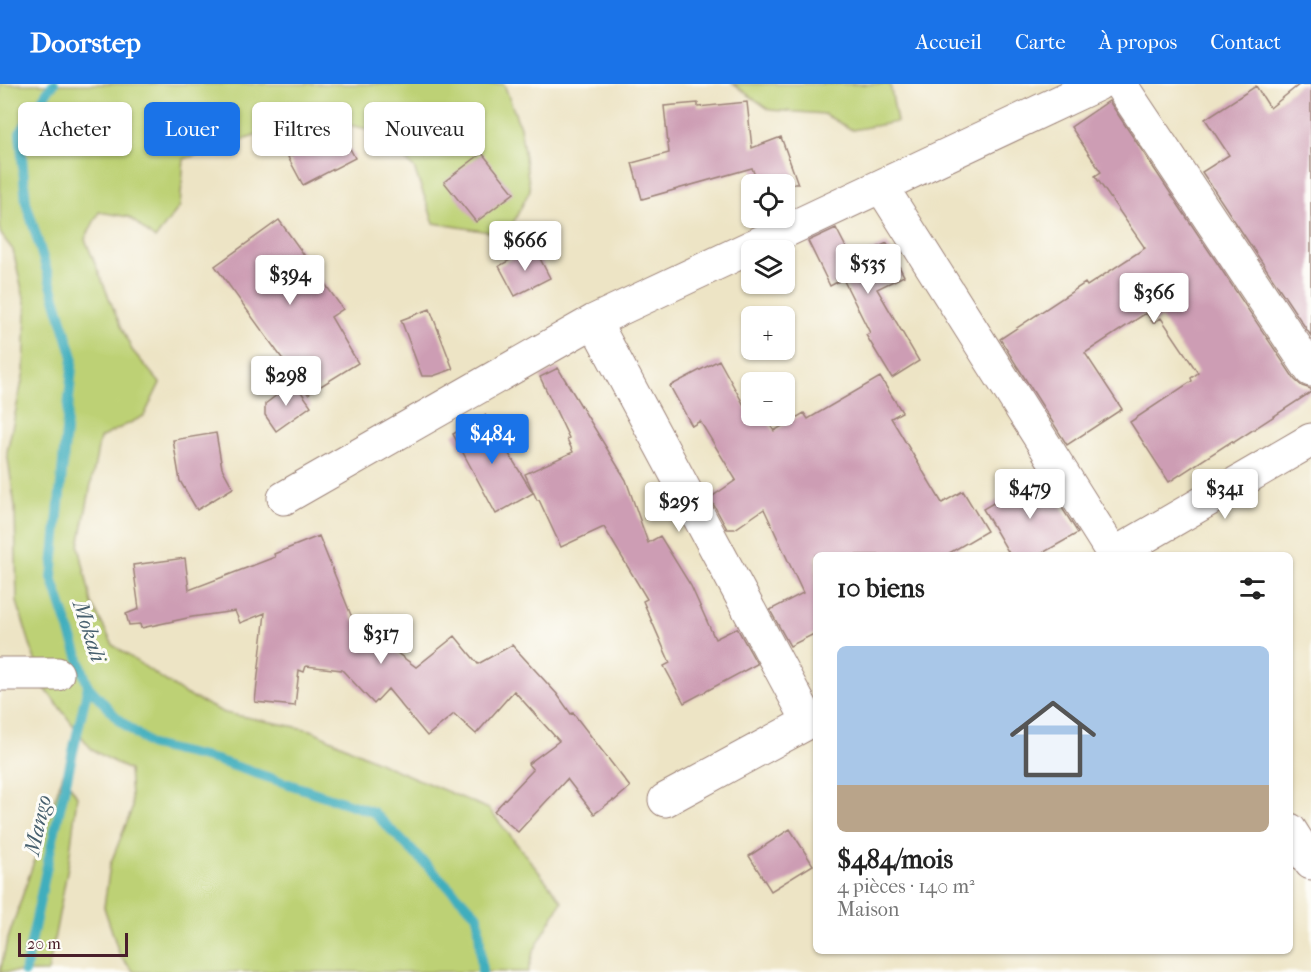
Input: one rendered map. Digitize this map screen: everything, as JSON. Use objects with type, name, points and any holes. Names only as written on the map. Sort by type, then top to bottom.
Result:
[{"type":"street","points":[[284,498],[594,321],[1098,84]]},
{"type":"street","points":[[1120,84],[1311,370]]},
{"type":"street","points":[[881,186],[1112,552]]},
{"type":"street","points":[[594,321],[813,720],[665,800]]},
{"type":"street","points":[[1119,552],[1311,440]]},
{"type":"street","points":[[0,674],[57,674]]},
{"type":"street","points":[[1293,835],[1311,863]]},
{"type":"green space","points":[[0,84],[504,84],[520,127],[530,190],[507,235],[434,223],[414,168],[401,156],[485,156],[485,102],[364,102],[364,128],[352,126],[352,102],[252,102],[252,137],[240,141],[240,102],[144,102],[144,156],[193,156],[184,159],[180,206],[155,239],[129,217],[99,212],[85,239],[132,350],[160,383],[144,416],[100,438],[79,546],[92,604],[113,645],[185,694],[225,713],[311,730],[389,767],[489,809],[562,901],[533,952],[528,972],[134,972],[120,956],[104,907],[110,865],[132,809],[129,770],[92,750],[43,686],[17,602],[15,507],[7,452],[24,372],[26,307],[13,250],[0,233]]},
{"type":"green space","points":[[733,84],[890,84],[897,122],[852,130],[824,114],[770,110]]},
{"type":"green space","points":[[63,774],[77,796],[69,861],[48,972],[0,972],[6,945]]},
{"type":"building","points":[[1300,84],[1311,84],[1311,336],[1202,172],[1229,155],[1205,119],[1256,86],[1270,108]]},
{"type":"building","points":[[1109,101],[1295,380],[1311,389],[1311,392],[1169,482],[1130,422],[1192,381],[1191,378],[1198,373],[1161,318],[1153,323],[1146,313],[1085,353],[1122,409],[1067,445],[1000,339],[1085,283],[1087,286],[1145,248],[1095,176],[1101,172],[1071,127]]},
{"type":"building","points":[[747,102],[752,148],[781,137],[794,174],[754,174],[752,168],[642,199],[632,163],[669,153],[664,106],[698,103],[698,107]]},
{"type":"building","points":[[352,152],[355,158],[303,185],[288,157],[352,156]]},
{"type":"building","points":[[478,156],[484,156],[514,193],[476,222],[444,182]]},
{"type":"building","points":[[279,220],[343,309],[331,317],[358,363],[308,394],[215,266]]},
{"type":"building","points":[[836,228],[852,259],[887,243],[904,276],[877,289],[919,361],[892,378],[866,335],[870,333],[843,279],[830,286],[808,241]]},
{"type":"building","points":[[534,247],[550,278],[515,296],[499,266]]},
{"type":"building","points":[[430,309],[453,369],[433,376],[422,376],[401,320]]},
{"type":"building","points":[[719,360],[741,400],[741,426],[771,426],[774,431],[782,426],[795,426],[795,418],[804,413],[808,419],[880,377],[902,412],[891,418],[942,503],[963,491],[987,531],[951,552],[813,552],[813,634],[790,646],[770,610],[803,593],[764,509],[735,529],[727,529],[710,498],[736,480],[700,421],[692,426],[670,386]]},
{"type":"building","points":[[558,368],[626,480],[648,543],[660,536],[691,586],[715,639],[737,628],[757,664],[684,703],[664,666],[670,663],[643,601],[647,599],[604,527],[561,547],[525,474],[573,452],[567,439],[569,438],[540,377]]},
{"type":"building","points":[[294,382],[311,406],[276,431],[265,415],[265,404]]},
{"type":"building","points":[[485,415],[533,493],[496,514],[453,434]]},
{"type":"building","points":[[216,433],[222,468],[233,488],[197,510],[180,481],[173,440]]},
{"type":"building","points":[[1041,475],[1078,533],[1044,552],[1008,552],[983,509]]},
{"type":"building","points":[[319,536],[353,620],[416,667],[455,636],[478,664],[512,645],[557,694],[571,714],[573,713],[630,787],[594,814],[567,779],[518,832],[494,811],[533,770],[528,764],[559,741],[514,691],[476,734],[454,714],[427,736],[388,689],[374,704],[342,670],[306,666],[304,672],[299,670],[295,706],[255,702],[265,613],[240,623],[235,611],[141,628],[140,624],[129,625],[126,614],[139,609],[133,565],[185,558],[189,590],[275,557],[274,554]]},
{"type":"building","points":[[790,829],[813,865],[771,891],[749,856]]},
{"type":"waterway","name":"Mokali","points":[[54,84],[20,133],[26,202],[73,357],[52,578],[88,686],[119,720],[151,745],[216,760],[373,812],[478,916],[482,972]]},
{"type":"waterway","name":"Mango","points":[[25,972],[88,686]]}]
